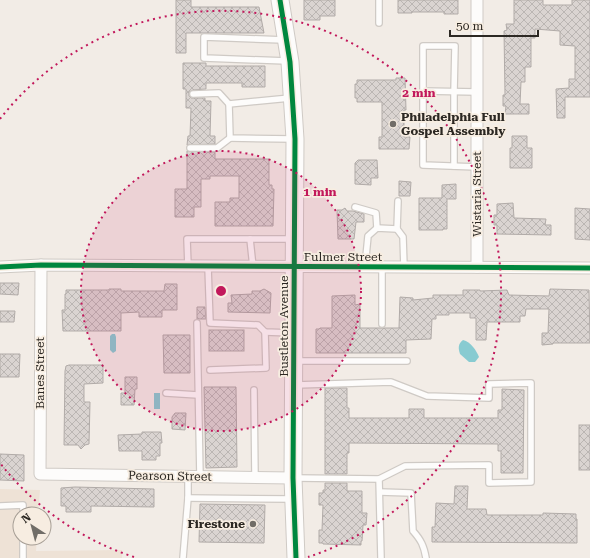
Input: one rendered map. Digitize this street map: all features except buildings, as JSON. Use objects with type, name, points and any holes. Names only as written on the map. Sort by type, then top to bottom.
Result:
[{"type":"main road","name":"Bustleton Avenue","points":[[280,0],[290,62],[295,139],[294,499],[296,558]]},
{"type":"street","name":"Wistaria Street","points":[[476,267],[477,0]]},
{"type":"street","name":"Fulmer Street","points":[[0,268],[41,265],[590,268]]},
{"type":"street","name":"Banes Street","points":[[41,265],[40,474],[46,474]]},
{"type":"street","name":"Pearson Street","points":[[46,474],[294,478]]},
{"type":"lane","points":[[379,0],[379,23]]},
{"type":"lane","points":[[286,40],[204,36],[204,58],[290,62]]},
{"type":"lane","points":[[454,166],[455,46],[423,46],[423,165],[477,167]]},
{"type":"lane","points":[[423,91],[477,92]]},
{"type":"lane","points":[[193,94],[219,93],[229,104],[230,138]]},
{"type":"lane","points":[[229,104],[293,98]]},
{"type":"lane","points":[[190,148],[217,148],[230,138],[295,139]]},
{"type":"lane","points":[[398,201],[398,229],[403,237],[404,267]]},
{"type":"lane","points":[[355,207],[376,213],[378,228]]},
{"type":"lane","points":[[365,267],[368,236],[378,228],[398,229]]},
{"type":"lane","points":[[188,266],[187,238],[295,240]]},
{"type":"lane","points":[[250,239],[253,267]]},
{"type":"lane","points":[[208,266],[210,323],[258,325],[265,332],[294,334]]},
{"type":"lane","points":[[382,267],[382,324]]},
{"type":"lane","points":[[197,324],[200,477]]},
{"type":"lane","points":[[210,370],[266,368],[265,332]]},
{"type":"lane","points":[[294,361],[407,361]]},
{"type":"lane","points":[[294,385],[391,382],[427,396],[489,398],[489,384],[531,383],[531,482],[489,483],[489,465],[405,466],[379,479],[294,478]]},
{"type":"lane","points":[[254,390],[255,478]]},
{"type":"lane","points":[[166,394],[198,395]]},
{"type":"lane","points":[[183,558],[188,498],[188,477]]},
{"type":"lane","points":[[379,479],[381,558]]},
{"type":"lane","points":[[380,492],[411,493],[413,531],[424,546],[426,558]]},
{"type":"lane","points":[[188,498],[294,499]]},
{"type":"lane","points":[[0,506],[12,506]]},
{"type":"lane","points":[[23,546],[23,558]]},
{"type":"shaded area","points":[[0,489],[40,490],[39,506],[12,506],[12,546],[36,546],[36,551],[122,550],[122,558],[0,558]]},
{"type":"water","points":[[115,334],[116,337],[116,351],[113,353],[110,350],[110,336]]},
{"type":"water","points":[[463,340],[471,344],[479,357],[475,362],[469,362],[460,354],[459,346]]},
{"type":"water","points":[[154,393],[160,393],[160,409],[154,409]]},
{"type":"cycle path","points":[[280,0],[290,62],[295,139],[293,478],[296,558]]},
{"type":"cycle path","points":[[0,267],[41,265],[590,268]]},
{"type":"place","name":"Philadelphia Full Gospel Assembly","points":[[393,124]]},
{"type":"place","name":"Firestone","points":[[253,524]]}]
